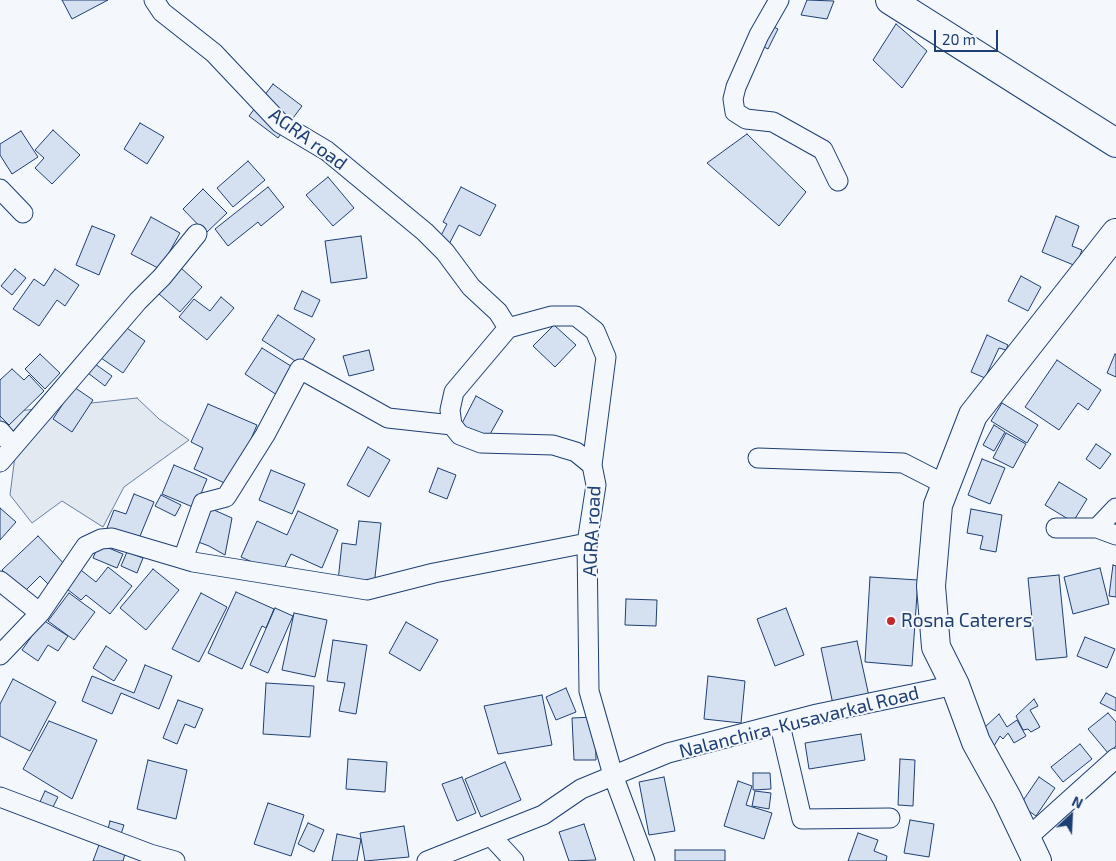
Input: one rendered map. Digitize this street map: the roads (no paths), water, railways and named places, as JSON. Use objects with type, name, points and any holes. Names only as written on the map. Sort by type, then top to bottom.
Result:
[{"type":"main road","points":[[890,0],[1116,143]]},
{"type":"main road","points":[[1031,850],[976,742],[955,685],[936,647],[931,586],[938,505],[973,415],[1116,233]]},
{"type":"street","name":"AGRA road","points":[[154,0],[162,12],[214,53],[280,123],[327,152],[425,232],[445,252],[464,277],[498,312],[508,328]]},
{"type":"street","points":[[779,0],[759,36],[736,88],[733,99],[735,112],[746,119],[774,122],[823,150],[838,181]]},
{"type":"street","points":[[0,190],[24,213]]},
{"type":"street","points":[[0,462],[138,301],[162,277],[197,234]]},
{"type":"street","points":[[183,559],[203,503],[226,497],[265,435],[300,369],[388,418],[452,425],[450,410],[454,392],[508,328],[552,316],[576,316],[595,331],[606,357],[592,465]]},
{"type":"street","name":"AGRA road","points":[[452,425],[460,435],[481,443],[553,445],[576,452],[592,465],[596,485],[588,543],[589,691],[613,775],[645,861]]},
{"type":"street","points":[[0,431],[13,446]]},
{"type":"street","points":[[758,458],[903,463],[946,485]]},
{"type":"street","points":[[1097,528],[1116,508]]},
{"type":"street","points":[[1056,528],[1097,528],[1116,535]]},
{"type":"street","points":[[0,655],[40,612],[86,546],[100,539],[112,538],[183,559],[367,590],[434,573],[588,543]]},
{"type":"street","points":[[0,581],[40,612]]},
{"type":"street","name":"Nalanchira-Kusavarkal Road","points":[[427,861],[543,815],[581,789],[668,754],[817,714],[955,685]]},
{"type":"street","points":[[780,725],[802,819],[890,818]]},
{"type":"street","points":[[1031,850],[1116,758]]},
{"type":"street","points":[[0,797],[150,854],[175,861]]},
{"type":"street","points":[[491,836],[514,861]]},
{"type":"place","name":"Rosna Caterers","points":[[891,621]]}]
